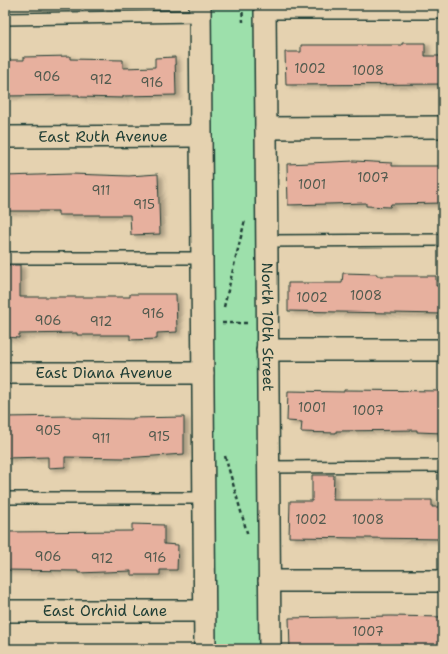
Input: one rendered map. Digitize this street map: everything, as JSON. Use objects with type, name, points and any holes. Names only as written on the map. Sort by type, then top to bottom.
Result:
[{"type":"street","name":"North 10th Street","points":[[265,9],[270,649]]},
{"type":"street","points":[[200,11],[204,649]]},
{"type":"street","points":[[266,128],[443,127]]},
{"type":"street","name":"East Ruth Avenue","points":[[5,137],[201,136]]},
{"type":"street","points":[[267,350],[443,350]]},
{"type":"street","name":"East Diana Avenue","points":[[5,373],[203,373]]},
{"type":"street","points":[[269,581],[443,581]]},
{"type":"street","name":"East Orchid Lane","points":[[5,611],[204,611]]},
{"type":"lane","points":[[265,9],[443,14]]},
{"type":"lane","points":[[5,19],[200,11]]},
{"type":"lane","points":[[267,241],[443,240]]},
{"type":"lane","points":[[5,258],[202,258]]},
{"type":"lane","points":[[268,467],[443,466]]},
{"type":"lane","points":[[5,498],[204,498]]},
{"type":"path","points":[[242,5],[243,25]]},
{"type":"path","points":[[224,311],[246,216]]},
{"type":"path","points":[[220,330],[222,317]]},
{"type":"path","points":[[221,323],[249,323]]},
{"type":"path","points":[[224,453],[249,540]]},
{"type":"green space","points":[[209,5],[256,5],[260,649],[212,649]]},
{"type":"building","points":[[402,43],[425,43],[425,56],[443,56],[443,84],[286,85],[285,52],[301,52],[301,45],[402,45]]},
{"type":"building","points":[[70,56],[70,59],[123,60],[123,68],[155,67],[155,58],[175,57],[176,95],[123,96],[123,98],[79,97],[79,95],[5,96],[5,60],[24,60],[24,57]]},
{"type":"building","points":[[354,161],[392,163],[392,166],[443,166],[443,203],[391,204],[390,207],[366,206],[366,203],[288,205],[287,164]]},
{"type":"building","points":[[71,174],[129,176],[158,174],[160,234],[131,235],[130,215],[58,215],[58,211],[5,211],[5,176]]},
{"type":"building","points":[[5,265],[20,265],[20,297],[130,297],[130,294],[176,294],[177,332],[157,333],[157,339],[130,340],[130,335],[77,335],[77,333],[19,334],[19,338],[5,337]]},
{"type":"building","points":[[343,273],[377,274],[377,276],[436,276],[436,286],[443,286],[443,314],[288,311],[288,283],[342,283]]},
{"type":"building","points":[[344,390],[443,391],[443,433],[417,432],[417,430],[336,431],[336,433],[301,432],[302,422],[287,421],[288,391],[344,392]]},
{"type":"building","points":[[71,416],[71,418],[133,419],[184,417],[184,454],[124,458],[65,457],[65,467],[48,468],[48,457],[5,458],[5,417]]},
{"type":"building","points":[[312,475],[334,475],[333,500],[432,500],[432,507],[443,507],[443,539],[289,537],[290,501],[312,501]]},
{"type":"building","points":[[132,524],[164,525],[164,544],[178,545],[177,570],[160,570],[160,575],[131,575],[131,571],[78,573],[78,571],[5,570],[5,532],[132,531]]},
{"type":"building","points":[[391,616],[443,617],[443,645],[437,644],[437,649],[407,649],[407,644],[369,645],[369,649],[290,649],[289,618]]}]
